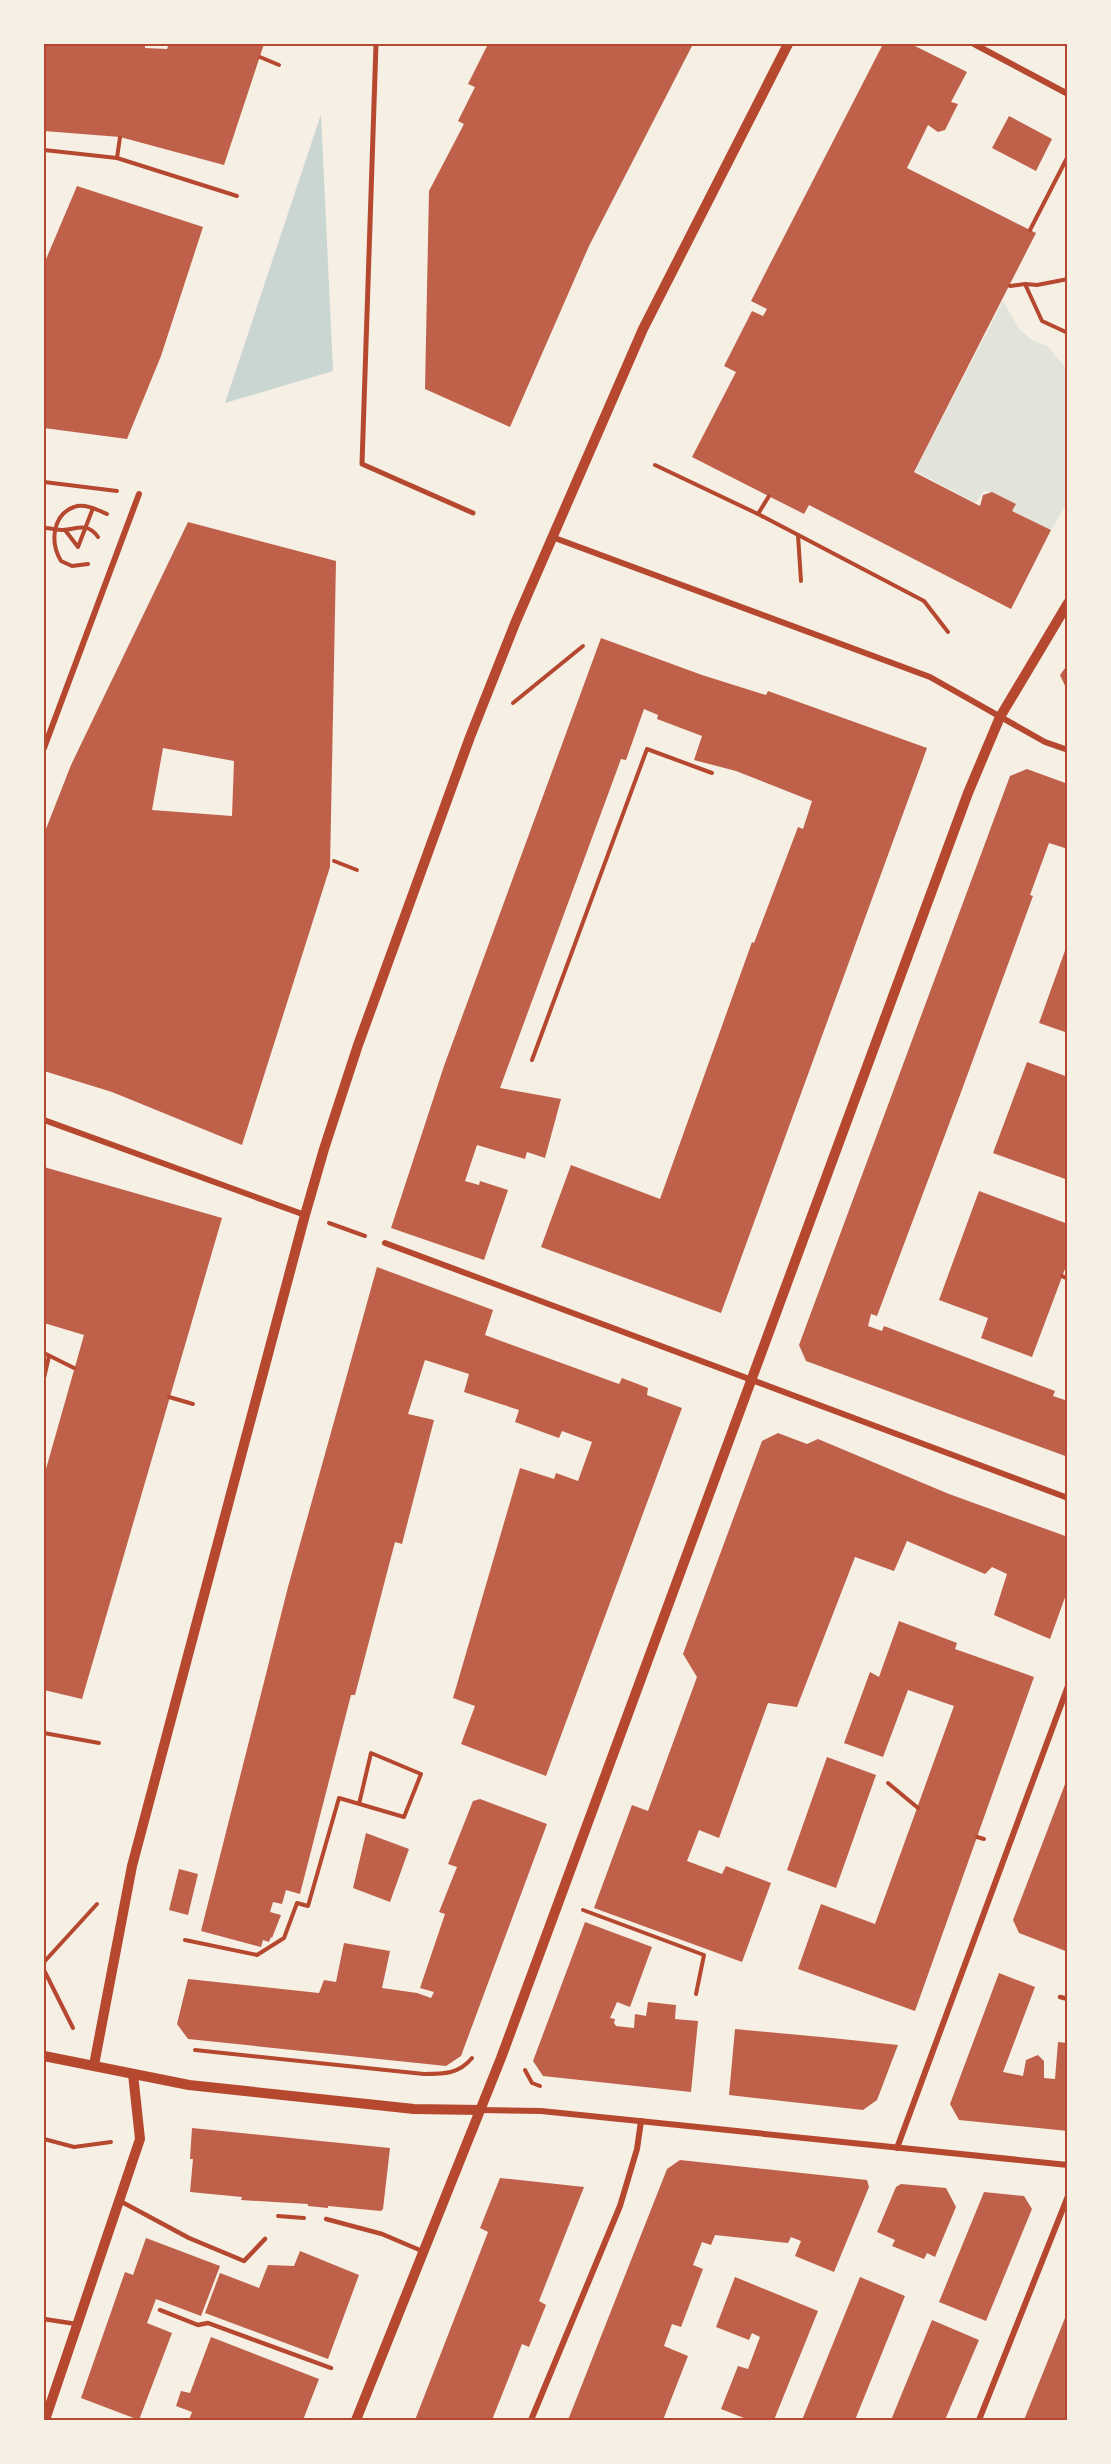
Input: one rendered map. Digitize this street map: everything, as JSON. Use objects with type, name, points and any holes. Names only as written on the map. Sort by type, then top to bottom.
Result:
[{"type":"street","points":[[376,44],[362,464],[473,513]]},
{"type":"street","points":[[94,2066],[135,1856],[305,1215],[358,1045],[470,737],[552,537],[643,329],[788,44]]},
{"type":"street","points":[[974,44],[1068,94]]},
{"type":"street","points":[[44,748],[139,494]]},
{"type":"street","points":[[552,537],[930,677],[1045,742],[1068,750]]},
{"type":"street","points":[[356,2421],[480,2110],[968,793],[1000,717],[1068,603]]},
{"type":"street","points":[[44,1120],[305,1215]]},
{"type":"street","points":[[385,1243],[1068,1498]]},
{"type":"street","points":[[897,2148],[1068,1686]]},
{"type":"street","points":[[44,2056],[189,2085],[414,2109],[541,2111],[1068,2165]]},
{"type":"street","points":[[45,2421],[140,2139],[133,2074]]},
{"type":"street","points":[[531,2421],[620,2206],[637,2149],[640,2121]]},
{"type":"street","points":[[979,2421],[1068,2196]]},
{"type":"lane","points":[[1060,1997],[1068,1999]]},
{"type":"lane","points":[[120,2201],[189,2238],[244,2261],[265,2240]]},
{"type":"lane","points":[[326,2219],[382,2234],[424,2252]]},
{"type":"lane","points":[[160,2310],[198,2325],[208,2323],[331,2368]]},
{"type":"lane","points":[[44,2319],[78,2325]]},
{"type":"path","points":[[260,57],[279,65]]},
{"type":"path","points":[[117,158],[120,137]]},
{"type":"path","points":[[44,150],[117,158],[237,196]]},
{"type":"path","points":[[1030,230],[1068,156]]},
{"type":"path","points":[[1010,286],[1037,285],[1068,279]]},
{"type":"path","points":[[1025,284],[1042,321],[1068,333]]},
{"type":"path","points":[[655,465],[758,514],[924,601],[948,632]]},
{"type":"path","points":[[44,482],[139,494]]},
{"type":"path","points":[[758,514],[769,496]]},
{"type":"path","points":[[94,560],[83,566],[72,566],[61,561],[57,555],[53,535],[57,523],[66,512],[75,506],[93,508],[130,522]]},
{"type":"path","points":[[65,530],[78,547],[93,508]]},
{"type":"path","points":[[44,528],[65,530],[81,527],[93,531],[100,545]]},
{"type":"path","points":[[798,535],[801,581]]},
{"type":"path","points":[[505,709],[583,646]]},
{"type":"path","points":[[532,1060],[647,749],[712,773]]},
{"type":"path","points":[[334,861],[357,870]]},
{"type":"path","points":[[305,1215],[368,1237]]},
{"type":"path","points":[[1062,1276],[1068,1279]]},
{"type":"path","points":[[44,1353],[74,1368]]},
{"type":"path","points":[[44,1378],[49,1356]]},
{"type":"path","points":[[169,1397],[193,1404]]},
{"type":"path","points":[[44,1732],[99,1743]]},
{"type":"path","points":[[185,1940],[257,1955],[285,1938],[297,1903],[309,1906],[339,1798],[359,1804],[404,1817],[421,1774],[371,1753],[359,1804]]},
{"type":"path","points":[[888,1783],[918,1808]]},
{"type":"path","points":[[977,1837],[984,1839]]},
{"type":"path","points":[[44,1962],[100,1901]]},
{"type":"path","points":[[583,1910],[704,1954],[696,1994]]},
{"type":"path","points":[[44,1970],[94,2066]]},
{"type":"path","points":[[195,2050],[424,2074],[448,2073],[464,2068],[472,2057]]},
{"type":"path","points":[[526,2066],[525,2072],[532,2083],[543,2087]]},
{"type":"path","points":[[44,2139],[74,2147],[118,2140]]},
{"type":"shaded area","points":[[321,114],[333,371],[225,403]]},
{"type":"shaded area","points":[[1003,301],[1019,329],[1032,340],[1047,346],[1067,369],[1067,503],[1051,530],[1012,511],[1016,504],[992,492],[984,491],[976,503],[915,471]]},
{"type":"building","points":[[44,44],[145,44],[145,48],[167,49],[169,44],[264,44],[224,165],[120,137],[44,131]]},
{"type":"building","points":[[488,44],[693,44],[589,246],[510,427],[425,389],[429,191],[464,124],[458,121],[475,87],[468,84]]},
{"type":"building","points":[[883,44],[911,44],[967,72],[951,102],[958,104],[945,130],[938,132],[928,125],[907,168],[1036,233],[914,472],[980,506],[983,495],[992,492],[1016,504],[1012,511],[1051,530],[1011,609],[809,505],[804,514],[692,457],[736,372],[724,366],[752,311],[763,316],[767,309],[751,301]]},
{"type":"building","points":[[1009,116],[1052,139],[1036,171],[992,148]]},
{"type":"building","points":[[77,186],[203,227],[161,356],[127,439],[44,428],[44,264]]},
{"type":"building","points":[[188,522],[336,561],[330,867],[242,1145],[112,1092],[44,1071],[44,834],[71,765]],"holes":[[[163,748],[234,761],[232,816],[152,810]]]},
{"type":"building","points":[[601,638],[702,675],[766,695],[768,691],[927,748],[721,1313],[541,1247],[571,1165],[660,1199],[752,942],[754,943],[798,827],[803,829],[812,801],[736,771],[694,760],[702,736],[657,719],[658,715],[644,709],[626,760],[621,759],[500,1088],[561,1099],[545,1158],[527,1152],[525,1159],[477,1145],[465,1181],[479,1185],[480,1181],[508,1190],[484,1260],[391,1228],[444,1066]]},
{"type":"building","points":[[1068,664],[1068,690],[1067,690],[1060,675]]},
{"type":"building","points":[[1027,769],[1068,784],[1068,849],[1049,843],[1030,895],[1033,896],[960,1095],[877,1316],[871,1314],[868,1326],[882,1331],[884,1326],[1055,1391],[1053,1396],[1068,1401],[1068,1457],[806,1361],[799,1345],[1010,776]]},
{"type":"building","points":[[1068,945],[1068,1033],[1039,1023]]},
{"type":"building","points":[[1027,1062],[1068,1077],[1068,1180],[993,1153]]},
{"type":"building","points":[[44,1167],[222,1218],[82,1699],[44,1690],[44,1476],[84,1335],[44,1323]]},
{"type":"building","points":[[979,1191],[1068,1224],[1068,1261],[1032,1357],[981,1338],[988,1318],[939,1300]]},
{"type":"building","points":[[377,1267],[493,1310],[485,1335],[619,1384],[622,1378],[648,1388],[647,1395],[682,1408],[546,1776],[461,1744],[475,1706],[453,1698],[520,1468],[554,1479],[556,1473],[578,1481],[592,1442],[562,1431],[559,1438],[515,1422],[519,1410],[464,1392],[469,1374],[425,1360],[408,1414],[434,1420],[402,1544],[395,1542],[355,1695],[351,1695],[300,1894],[286,1890],[282,1904],[273,1902],[270,1912],[281,1915],[272,1938],[269,1942],[263,1940],[261,1947],[201,1931],[288,1587]]},
{"type":"building","points":[[778,1433],[807,1444],[818,1439],[949,1494],[1068,1537],[1068,1589],[1050,1639],[994,1615],[1007,1574],[992,1567],[985,1574],[907,1541],[894,1571],[855,1557],[797,1707],[768,1703],[719,1838],[699,1830],[687,1861],[722,1874],[726,1866],[771,1883],[742,1962],[594,1908],[632,1805],[648,1811],[697,1677],[683,1654],[762,1441]]},
{"type":"building","points":[[899,1621],[957,1643],[955,1649],[1034,1677],[915,2011],[798,1969],[821,1904],[875,1924],[954,1706],[908,1690],[883,1757],[844,1743],[870,1672],[879,1677]]},
{"type":"building","points":[[827,1757],[876,1775],[836,1888],[787,1870]]},
{"type":"building","points":[[1067,1779],[1068,1952],[1019,1933],[1013,1920]]},
{"type":"building","points":[[480,1799],[547,1824],[461,2056],[446,2066],[188,2039],[177,2024],[188,1979],[319,1993],[324,1980],[336,1982],[344,1943],[390,1951],[382,1988],[417,1993],[431,1998],[434,1992],[420,1988],[445,1914],[439,1912],[457,1867],[448,1864],[473,1801]]},
{"type":"building","points":[[366,1833],[409,1849],[390,1902],[353,1888]]},
{"type":"building","points":[[179,1869],[198,1874],[188,1915],[169,1910]]},
{"type":"building","points":[[585,1922],[652,1947],[630,2007],[617,2002],[610,2018],[615,2019],[616,2026],[634,2028],[635,2014],[646,2016],[648,2002],[676,2005],[675,2019],[698,2021],[691,2092],[543,2076],[533,2061]]},
{"type":"building","points":[[999,1973],[1035,1987],[1003,2072],[1023,2076],[1026,2060],[1038,2055],[1044,2061],[1044,2078],[1055,2079],[1058,2042],[1068,2043],[1068,2131],[959,2120],[950,2104]]},
{"type":"building","points":[[735,2029],[898,2045],[877,2100],[863,2110],[729,2095]]},
{"type":"building","points":[[192,2128],[390,2148],[383,2209],[381,2211],[328,2206],[328,2208],[308,2206],[308,2204],[241,2200],[242,2197],[190,2192],[193,2159],[190,2159]]},
{"type":"building","points":[[680,2160],[867,2180],[869,2187],[834,2272],[795,2256],[801,2241],[791,2237],[788,2243],[715,2235],[711,2245],[702,2242],[693,2265],[703,2269],[681,2327],[672,2324],[664,2346],[688,2356],[663,2420],[568,2420],[667,2169]]},
{"type":"building","points":[[500,2178],[584,2187],[539,2301],[546,2305],[529,2347],[522,2344],[492,2420],[415,2420],[488,2232],[480,2228]]},
{"type":"building","points":[[901,2184],[946,2188],[956,2207],[935,2257],[927,2253],[924,2259],[892,2246],[895,2240],[877,2232],[896,2187]]},
{"type":"building","points":[[984,2192],[1024,2196],[1032,2209],[986,2321],[939,2302]]},
{"type":"building","points":[[146,2238],[220,2266],[201,2316],[156,2299],[147,2323],[172,2333],[139,2420],[81,2398],[125,2272],[133,2275]]},
{"type":"building","points":[[300,2251],[359,2275],[328,2359],[205,2313],[220,2273],[259,2288],[268,2265],[294,2266]]},
{"type":"building","points":[[735,2277],[818,2311],[774,2420],[749,2420],[721,2409],[738,2366],[748,2369],[760,2337],[752,2333],[749,2340],[716,2327]]},
{"type":"building","points":[[860,2277],[905,2296],[855,2420],[802,2420]]},
{"type":"building","points":[[1067,2313],[1068,2420],[1024,2420]]},
{"type":"building","points":[[932,2320],[979,2340],[945,2420],[891,2420]]},
{"type":"building","points":[[211,2337],[319,2379],[303,2420],[189,2420],[192,2412],[176,2406],[181,2391],[190,2393]]}]
